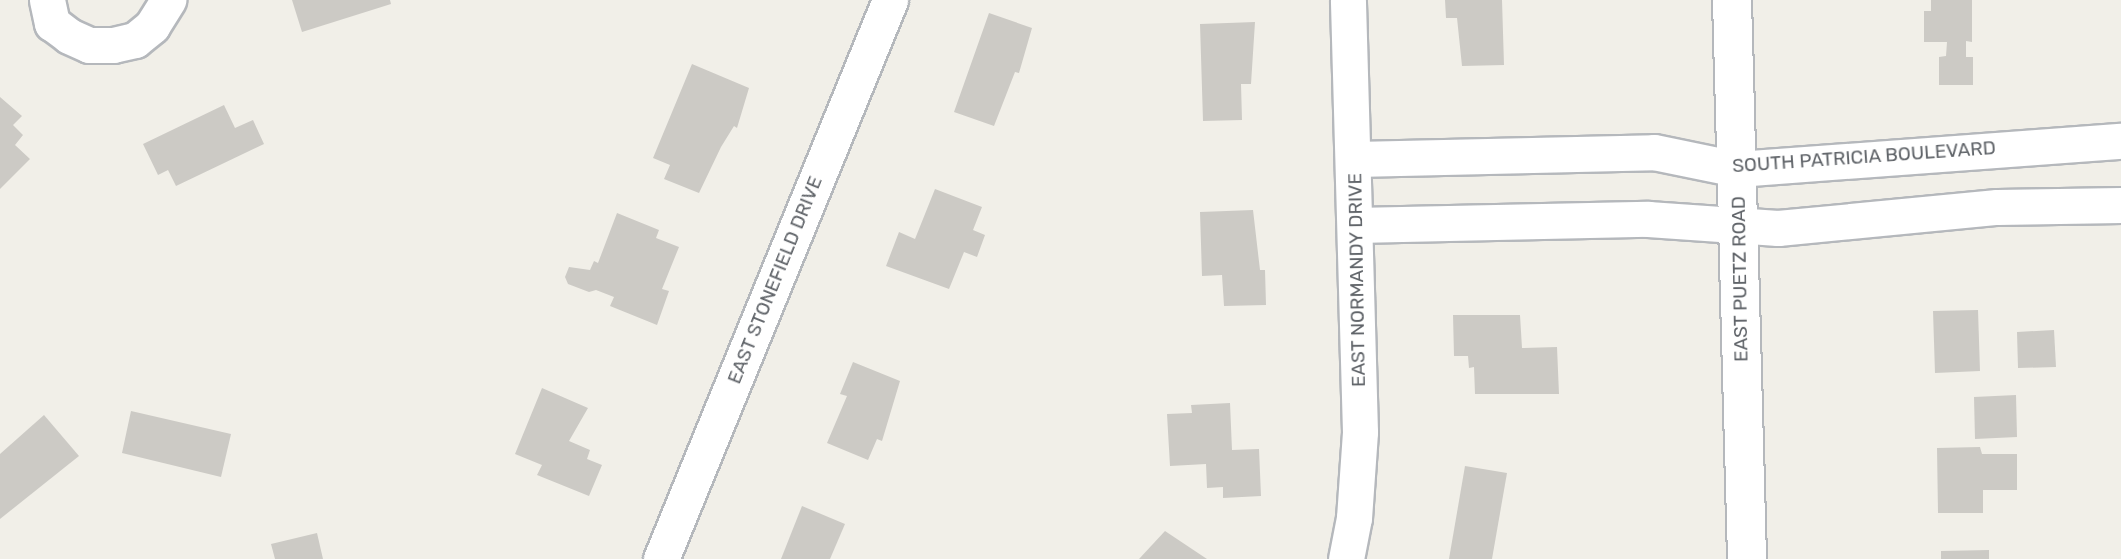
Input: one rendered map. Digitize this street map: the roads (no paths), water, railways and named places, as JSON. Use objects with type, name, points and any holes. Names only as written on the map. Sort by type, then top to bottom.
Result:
[{"type":"street","points":[[47,0],[52,23],[69,36],[89,45],[113,46],[144,33],[168,0]]},
{"type":"street","name":"EAST STONEFIELD DRIVE","points":[[661,559],[890,0]]},
{"type":"street","name":"EAST NORMANDY DRIVE","points":[[1346,559],[1354,518],[1360,432],[1355,159],[1348,0]]},
{"type":"street","name":"EAST PUETZ ROAD","points":[[1732,0],[1747,559]]},
{"type":"street","name":"SOUTH PATRICIA BOULEVARD","points":[[1355,159],[1654,152],[1737,169],[2121,141]]},
{"type":"street","points":[[1355,225],[1648,219],[1778,228],[1997,207],[2121,205]]}]
